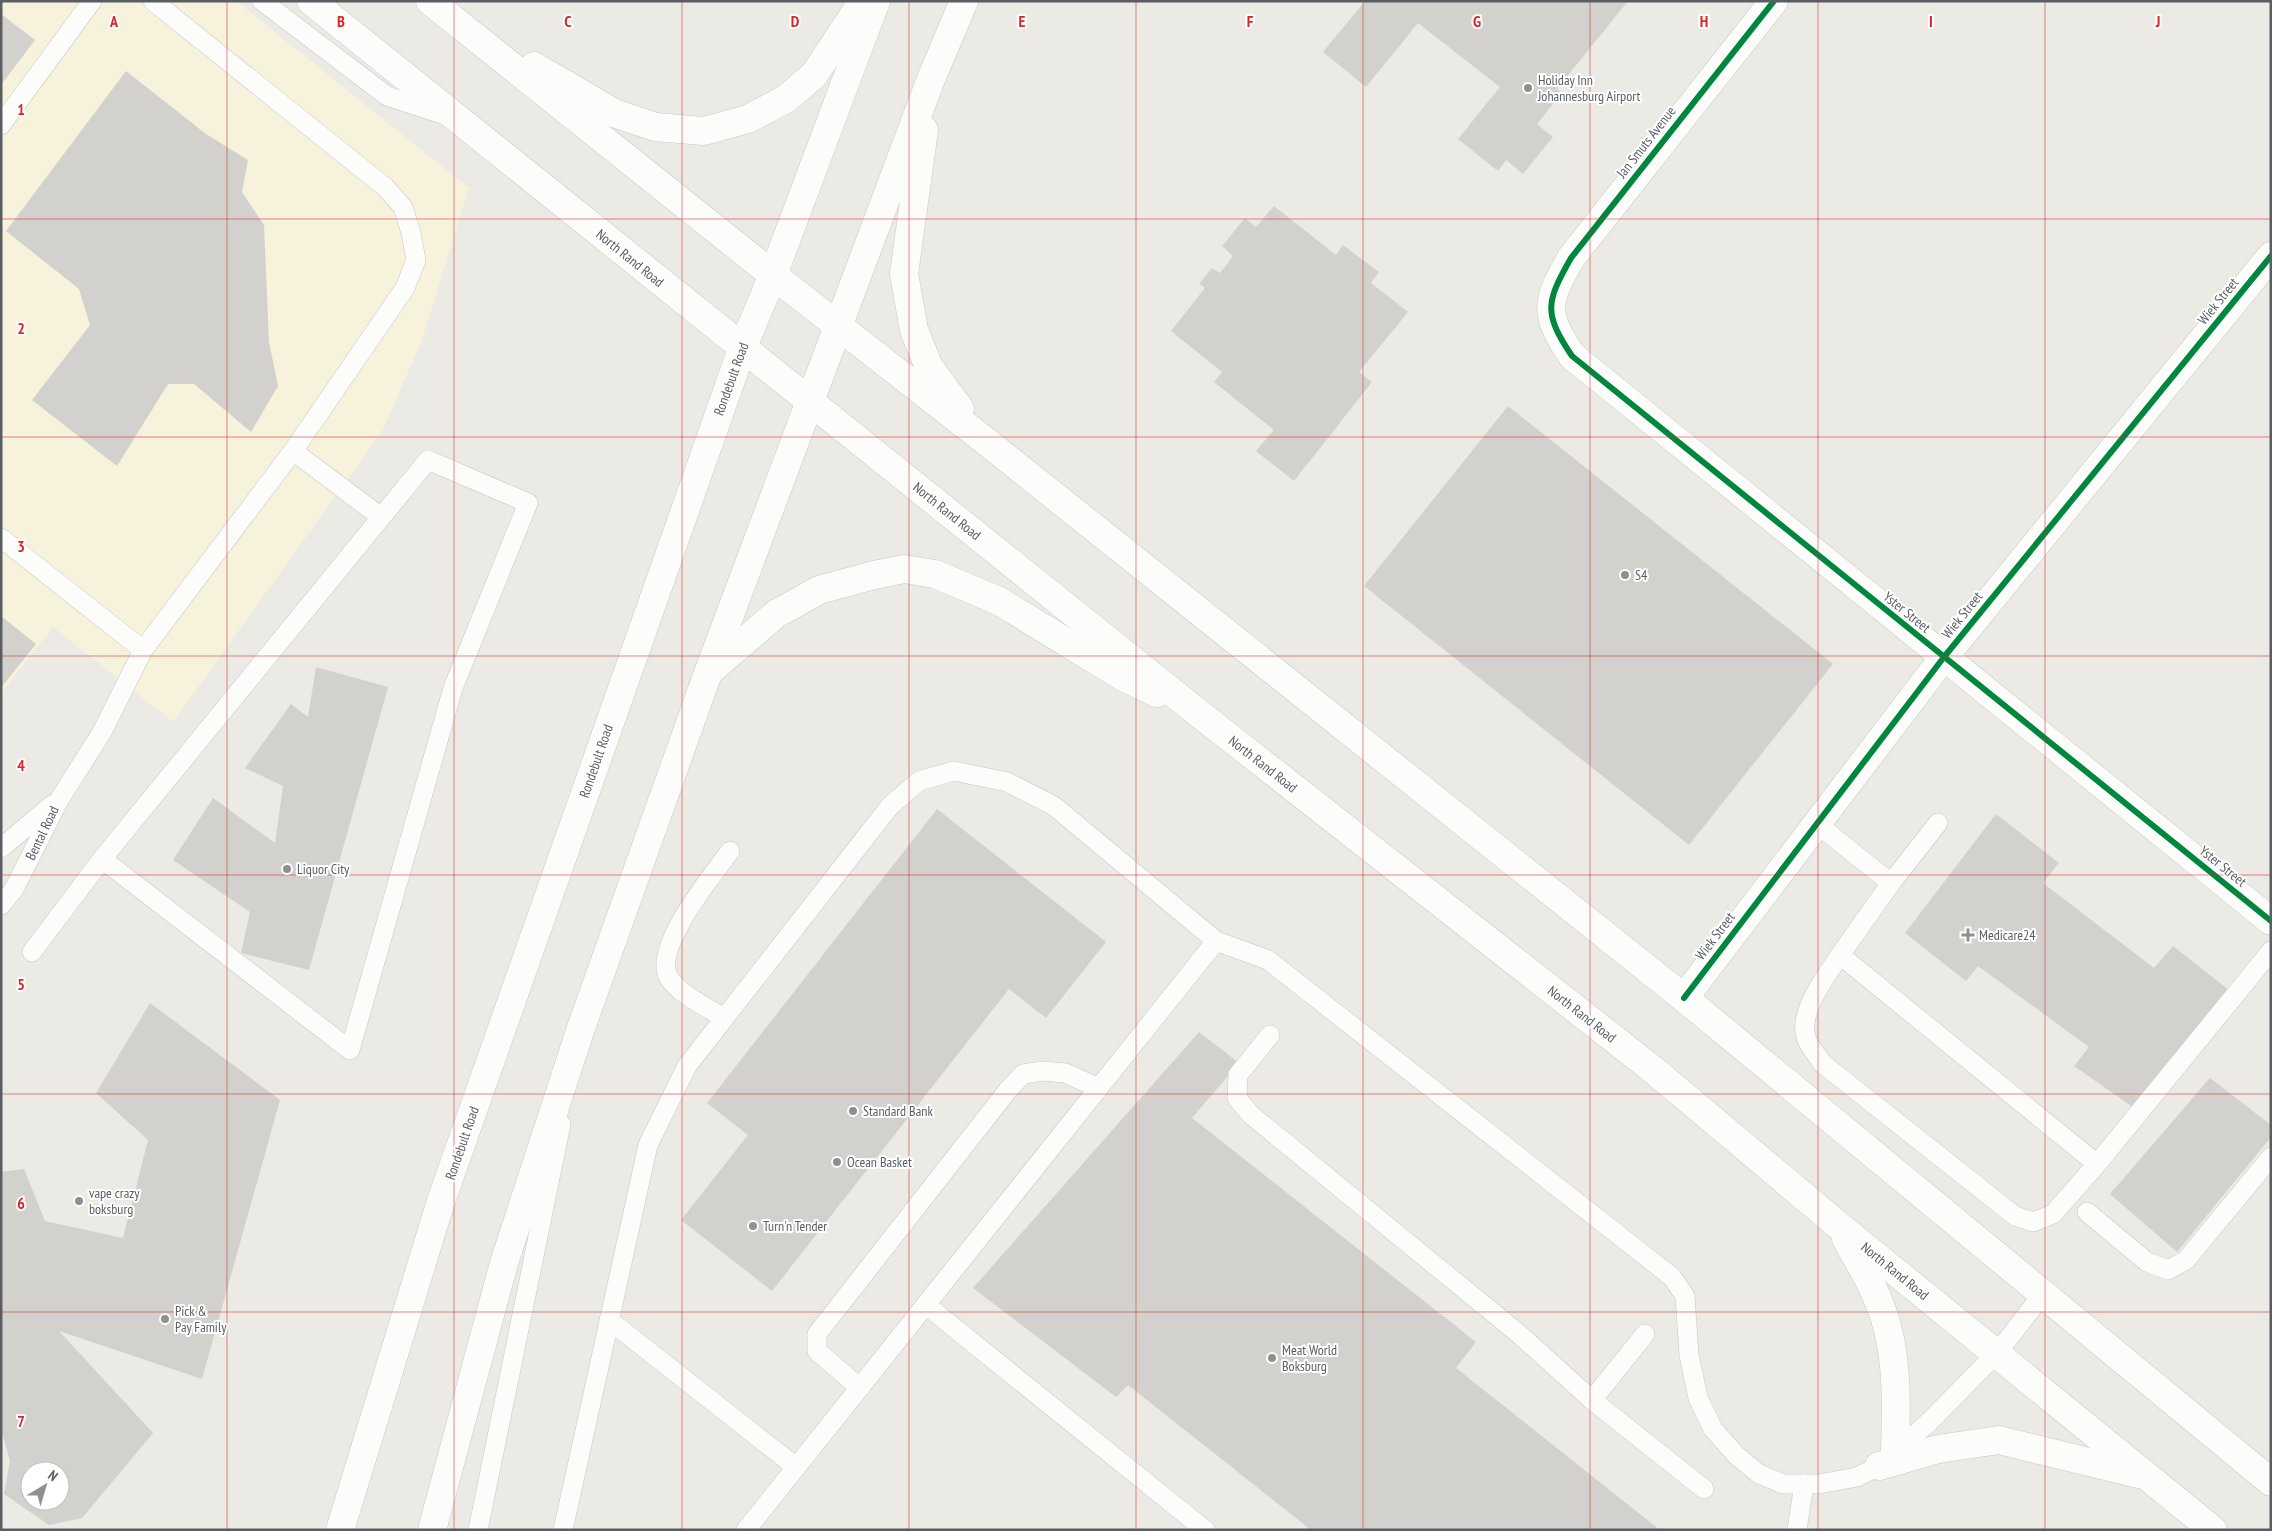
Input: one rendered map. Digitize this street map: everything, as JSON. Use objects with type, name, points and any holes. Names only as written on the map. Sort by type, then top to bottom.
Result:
[{"type":"main road","name":"North Rand Road","points":[[311,1],[742,349],[1197,712],[1651,1068],[1838,1225],[1997,1353],[2144,1476],[2213,1530]]},
{"type":"main road","points":[[439,7],[614,113],[655,127],[704,132],[748,119],[786,99],[814,75],[863,1]]},
{"type":"main road","name":"Rondebult Road","points":[[340,1530],[441,1201],[742,349],[773,275],[876,1]]},
{"type":"main road","points":[[432,1530],[504,1263],[581,1028],[708,673],[931,79],[964,1]]},
{"type":"main road","name":"Jan Smuts Avenue","points":[[1550,306],[1558,280],[1571,258],[1774,1]]},
{"type":"main road","points":[[439,7],[773,275],[983,439],[1684,998],[2271,1482]]},
{"type":"main road","points":[[931,79],[904,274],[914,330],[929,367],[983,439]]},
{"type":"main road","name":"Wiek Street","points":[[1684,998],[1944,657],[2271,256]]},
{"type":"main road","name":"Yster Street","points":[[1550,306],[1556,332],[1572,356],[2271,921]]},
{"type":"main road","points":[[708,673],[776,614],[819,590],[904,569],[935,574],[999,601],[1123,677],[1197,712]]},
{"type":"main road","points":[[1838,1225],[1870,1280],[1887,1326],[1894,1369],[1896,1404],[1887,1459],[1999,1440],[2144,1476]]},
{"type":"lane","points":[[1,125],[92,1]]},
{"type":"lane","points":[[59,800],[102,732],[143,650],[294,451],[405,288],[416,260],[403,206],[385,187],[153,1]]},
{"type":"lane","points":[[262,1],[387,96],[458,119]]},
{"type":"lane","points":[[294,451],[381,517]]},
{"type":"lane","points":[[32,952],[102,859],[428,460],[528,503],[453,688],[350,1050],[102,859]]},
{"type":"lane","points":[[1,538],[143,650]]},
{"type":"lane","points":[[563,1530],[648,1145],[687,1066],[890,806],[919,781],[954,771],[1006,782],[1054,806],[1216,941],[1268,960],[1672,1277],[1685,1296],[1689,1354],[1698,1398],[1713,1429],[1736,1455],[1759,1474],[1783,1484],[1818,1484],[1857,1477],[1887,1459],[1929,1422],[1997,1353],[2043,1294]]},
{"type":"lane","name":"Bental Road","points":[[1,848],[59,800]]},
{"type":"lane","name":"Bental Road","points":[[1,905],[14,890],[59,800]]},
{"type":"lane","points":[[1938,823],[1891,883],[1817,988],[1807,1012],[1805,1037],[1824,1064],[2015,1216],[2032,1222],[2053,1214],[2097,1164],[2271,951]]},
{"type":"lane","points":[[1817,824],[1891,883]]},
{"type":"lane","points":[[724,1018],[680,989],[668,977],[666,962],[669,946],[682,919],[730,851]]},
{"type":"lane","points":[[746,1530],[1216,941]]},
{"type":"lane","points":[[1840,955],[2097,1164]]},
{"type":"lane","points":[[478,1530],[581,1028]]},
{"type":"lane","points":[[1270,1035],[1238,1075],[1237,1098],[1250,1114],[1519,1334],[1592,1400],[1704,1489]]},
{"type":"lane","points":[[860,1388],[817,1351],[818,1334],[1008,1090],[1023,1074],[1043,1072],[1065,1074],[1099,1088]]},
{"type":"lane","points":[[2086,1212],[2147,1262],[2168,1270],[2186,1260],[2271,1156]]},
{"type":"lane","points":[[926,1305],[1205,1530]]},
{"type":"lane","points":[[609,1320],[796,1467]]},
{"type":"lane","points":[[1592,1400],[1645,1334]]},
{"type":"lane","points":[[1797,1530],[1804,1484]]},
{"type":"shaded area","points":[[1,1],[236,1],[469,188],[422,340],[383,430],[173,722],[53,627],[1,693]]},
{"type":"building","name":"Holiday Inn Johannesburg Airport","points":[[1365,1],[1628,1],[1557,89],[1562,93],[1537,124],[1553,137],[1523,174],[1506,160],[1498,171],[1458,139],[1500,87],[1418,23],[1366,87],[1323,52]]},
{"type":"building","points":[[1,14],[35,40],[1,85]]},
{"type":"building","points":[[126,71],[206,134],[248,160],[242,192],[264,225],[269,342],[278,386],[251,432],[194,384],[168,384],[117,466],[32,400],[90,325],[79,289],[6,231]]},
{"type":"building","points":[[1274,206],[1336,255],[1343,245],[1379,272],[1371,283],[1408,312],[1359,372],[1372,382],[1294,481],[1256,451],[1274,430],[1214,382],[1222,372],[1171,331],[1205,288],[1199,284],[1212,268],[1220,273],[1233,256],[1222,246],[1245,218],[1256,227]]},
{"type":"building","points":[[1508,406],[1833,664],[1689,845],[1364,586]]},
{"type":"building","points":[[1,616],[36,644],[1,688]]},
{"type":"building","points":[[316,667],[388,687],[309,970],[241,953],[250,912],[173,860],[213,798],[275,843],[283,786],[245,768],[291,704],[308,717]]},
{"type":"building","points":[[937,809],[1106,942],[1046,1018],[1009,989],[772,1291],[681,1220],[748,1135],[707,1103]]},
{"type":"building","points":[[1996,814],[2059,863],[2043,883],[2154,968],[2173,946],[2230,991],[2137,1110],[2074,1066],[2089,1047],[1978,966],[1966,981],[1905,933]]},
{"type":"building","points":[[150,1003],[280,1100],[202,1379],[59,1331],[153,1433],[82,1518],[49,1525],[29,1511],[70,1511],[70,1461],[20,1461],[20,1505],[4,1494],[10,1461],[1,1428],[1,1172],[24,1169],[45,1221],[123,1238],[148,1140],[96,1093]]},
{"type":"building","points":[[1199,1032],[1239,1063],[1192,1118],[1476,1342],[1456,1368],[1660,1530],[1311,1530],[1128,1385],[1116,1397],[973,1288]]},
{"type":"building","points":[[2210,1078],[2271,1125],[2271,1137],[2177,1252],[2110,1194]]},
{"type":"cycle path","points":[[1774,1],[1571,258],[1553,297],[1551,307],[1552,318],[1556,329],[1572,356],[2271,921]]},
{"type":"cycle path","points":[[1684,998],[1944,657],[2271,256]]},
{"type":"place","name":"Holiday Inn Johannesburg Airport","points":[[1528,88]]},
{"type":"place","name":"S4","points":[[1625,575]]},
{"type":"place","name":"Liquor City","points":[[287,869]]},
{"type":"place","name":"Medicare24","points":[[1968,935]]},
{"type":"place","name":"Standard Bank","points":[[853,1111]]},
{"type":"place","name":"Ocean Basket","points":[[837,1162]]},
{"type":"place","name":"vape crazy boksburg","points":[[79,1201]]},
{"type":"place","name":"Turn'n Tender","points":[[753,1226]]},
{"type":"place","name":"Pick & Pay Family","points":[[165,1319]]},
{"type":"place","name":"Meat World Boksburg","points":[[1272,1358]]}]
